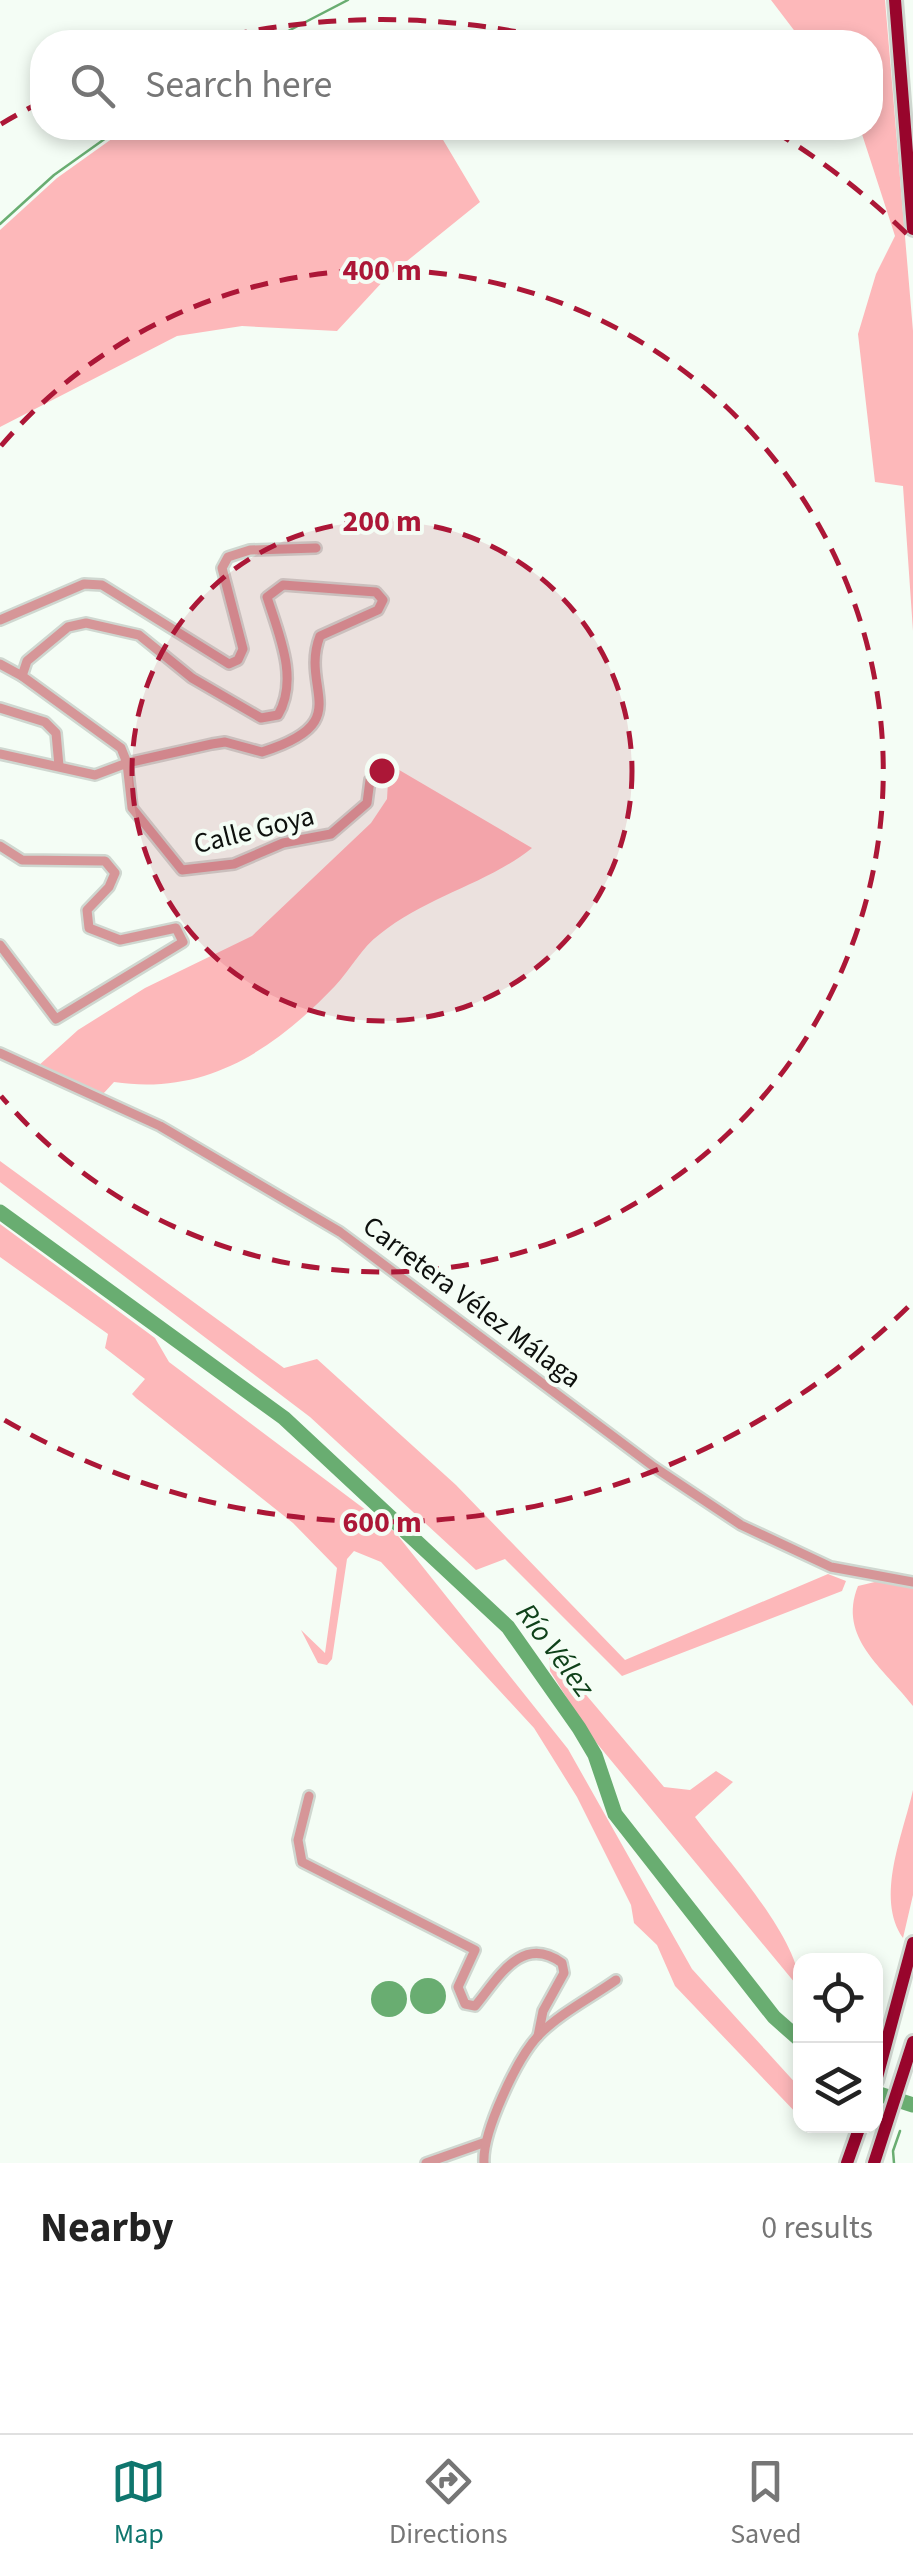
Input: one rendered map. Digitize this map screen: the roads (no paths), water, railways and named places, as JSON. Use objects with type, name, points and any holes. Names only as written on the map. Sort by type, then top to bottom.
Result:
[{"type":"highway","points":[[894,0],[913,229]]},
{"type":"highway","points":[[883,2055],[913,1943]]},
{"type":"highway","points":[[874,2163],[913,2042]]},
{"type":"highway","points":[[847,2163],[858,2133]]},
{"type":"street","points":[[0,620],[84,584],[102,585],[229,664],[243,649],[222,568],[228,557],[250,550],[316,548]]},
{"type":"street","points":[[0,754],[96,776],[128,763],[225,742],[262,752],[308,730],[320,708],[316,663],[320,636],[378,610],[383,600],[376,592],[274,588],[267,597],[288,674],[288,697],[278,715],[261,718],[192,678],[139,635],[86,622],[68,628],[41,650],[27,662],[22,676]]},
{"type":"street","points":[[0,664],[120,748],[128,763]]},
{"type":"street","points":[[0,708],[45,722],[56,734],[59,766]]},
{"type":"street","name":"Calle Goya","points":[[128,763],[132,808],[182,870],[234,864],[294,840],[331,834],[367,804],[370,780]]},
{"type":"street","points":[[0,846],[22,860],[105,861],[115,873],[109,887],[87,910],[89,928],[120,940],[176,928],[184,942],[56,1020],[0,945]]},
{"type":"street","name":"Carretera Vélez Málaga","points":[[0,1053],[160,1126],[340,1232],[654,1467],[741,1524],[831,1568],[913,1582]]},
{"type":"street","points":[[308,1796],[298,1840],[302,1862],[475,1950],[458,1987],[466,2004],[475,2006],[501,1969],[525,1956],[540,1953],[562,1963],[564,1973],[543,2011],[538,2036],[483,2143],[484,2163]]},
{"type":"street","points":[[538,2036],[616,1980]]},
{"type":"street","points":[[426,2163],[483,2143]]},
{"type":"waterway","points":[[290,30],[348,0]]},
{"type":"waterway","points":[[0,224],[54,175],[103,140]]},
{"type":"waterway","name":"Río Vélez","points":[[0,1212],[284,1418],[508,1627],[595,1755],[615,1814],[774,2017],[793,2034]]},
{"type":"waterway","name":"Río Vélez","points":[[883,2095],[913,2105]]},
{"type":"waterway","points":[[894,2163],[893,2151],[900,2131]]}]
